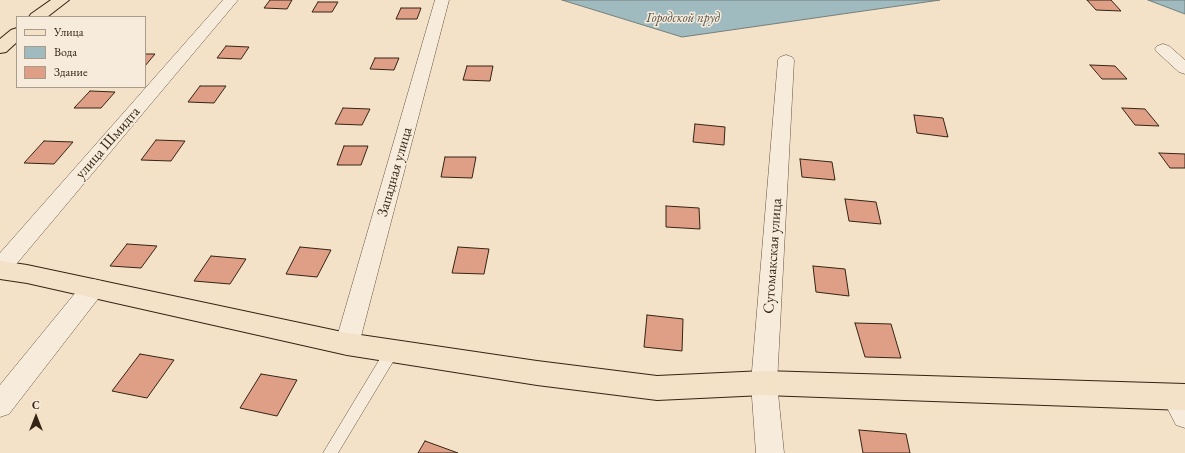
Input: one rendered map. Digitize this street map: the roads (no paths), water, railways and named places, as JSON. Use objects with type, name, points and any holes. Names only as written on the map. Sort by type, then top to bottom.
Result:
[{"type":"main road","points":[[38,16],[61,0]]},
{"type":"main road","points":[[0,48],[16,34]]},
{"type":"main road","points":[[0,269],[347,344],[537,373],[657,388],[764,384],[1181,403]]},
{"type":"street","name":"улица Шмидта","points":[[0,269],[231,0]]},
{"type":"street","name":"Западная улица","points":[[347,344],[442,0]]},
{"type":"street","points":[[1163,50],[1185,69]]},
{"type":"street","name":"Сугомакская улица","points":[[770,453],[764,384],[786,60]]},
{"type":"street","points":[[0,405],[93,288]]},
{"type":"lane","points":[[330,453],[392,350]]},
{"type":"water","name":"Городской пруд","points":[[562,0],[940,0],[682,37]]},
{"type":"water","points":[[1148,0],[1185,0],[1185,14]]}]
